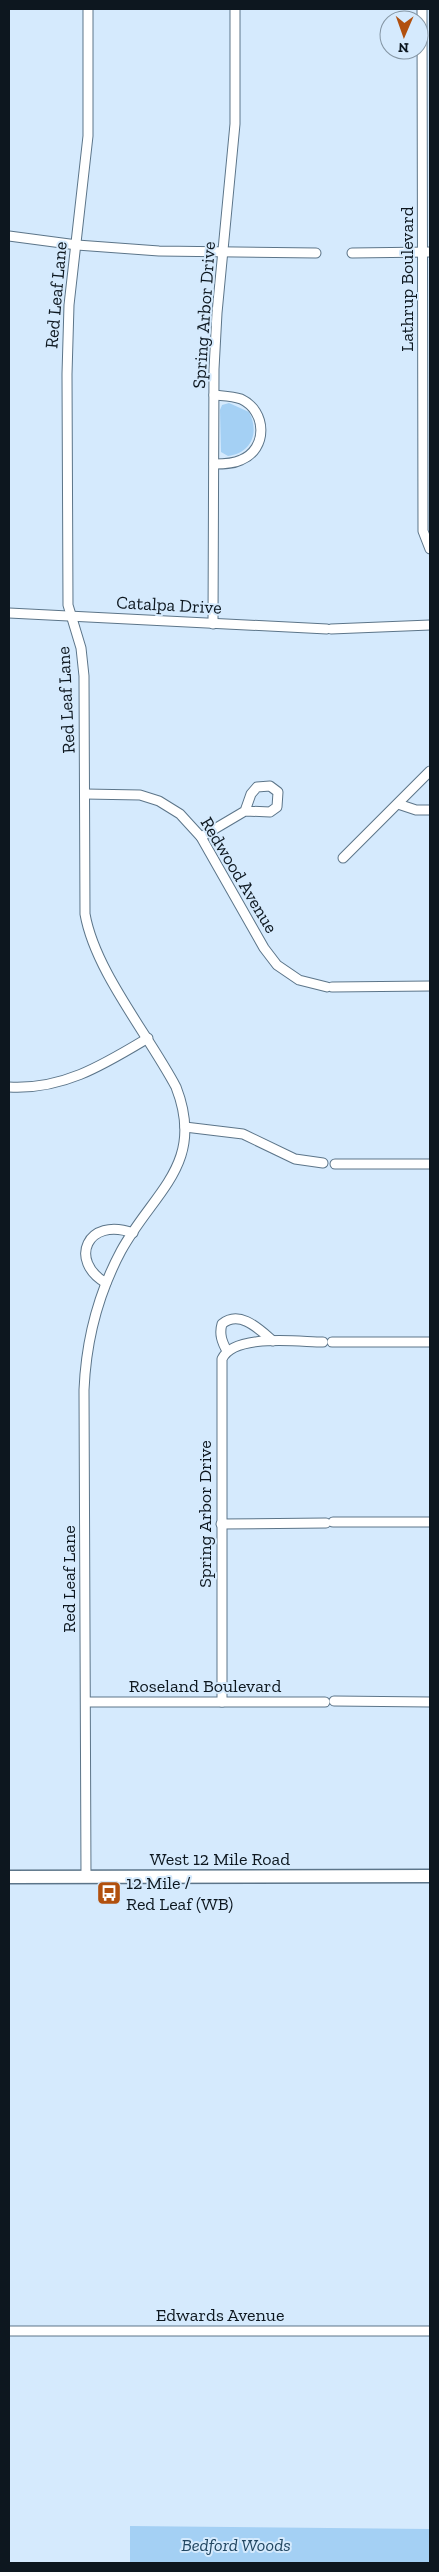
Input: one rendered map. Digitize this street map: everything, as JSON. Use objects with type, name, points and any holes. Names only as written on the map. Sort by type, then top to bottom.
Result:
[{"type":"main road","name":"West 12 Mile Road","points":[[9,1877],[430,1876]]},
{"type":"street","name":"Red Leaf Lane","points":[[86,1876],[85,1377],[93,1325],[106,1283],[133,1233],[172,1178],[183,1151],[185,1127],[176,1087],[90,940],[84,898],[84,667],[79,635],[68,605],[67,374],[69,305],[89,112],[88,9]]},
{"type":"street","name":"Spring Arbor Drive","points":[[213,624],[214,395],[217,313],[235,124],[235,9]]},
{"type":"street","name":"Lathrup Boulevard","points":[[422,9],[427,252],[423,531],[430,549]]},
{"type":"street","points":[[9,236],[76,245],[223,253],[316,253]]},
{"type":"street","points":[[352,253],[427,252]]},
{"type":"street","points":[[214,395],[235,397],[247,403],[257,414],[261,428],[259,442],[251,454],[241,460],[214,464]]},
{"type":"street","name":"Catalpa Drive","points":[[9,613],[329,629],[430,625]]},
{"type":"street","points":[[344,858],[430,771]]},
{"type":"street","name":"Redwood Avenue","points":[[85,794],[124,793],[150,798],[180,814],[201,837],[274,961],[283,971],[299,980],[329,987],[430,986]]},
{"type":"street","points":[[398,804],[416,810],[430,810]]},
{"type":"street","points":[[201,837],[244,811]]},
{"type":"street","points":[[9,1087],[39,1086],[69,1080],[103,1066],[148,1038]]},
{"type":"street","points":[[185,1127],[243,1134],[295,1159],[323,1164]]},
{"type":"street","points":[[335,1164],[430,1164]]},
{"type":"street","points":[[106,1283],[96,1277],[89,1266],[86,1256],[88,1242],[95,1234],[106,1228],[123,1229],[133,1233]]},
{"type":"street","points":[[273,1341],[256,1326],[239,1319],[227,1320],[220,1330],[221,1339],[227,1351],[247,1343],[273,1341],[430,1342]]},
{"type":"street","name":"Spring Arbor Drive","points":[[222,1702],[221,1366],[227,1351]]},
{"type":"street","points":[[221,1524],[430,1522]]},
{"type":"street","name":"Roseland Boulevard","points":[[86,1702],[430,1702]]},
{"type":"street","name":"Edwards Avenue","points":[[9,2330],[430,2331]]},
{"type":"green space","points":[[229,403],[249,412],[254,427],[248,446],[243,451],[228,456],[221,452],[220,410],[222,405]]},
{"type":"green space","name":"Bedford Woods","points":[[130,2526],[430,2529],[430,2563],[130,2563]]},
{"type":"place","name":"12 Mile / Red Leaf (WB)","points":[[109,1893]]}]
